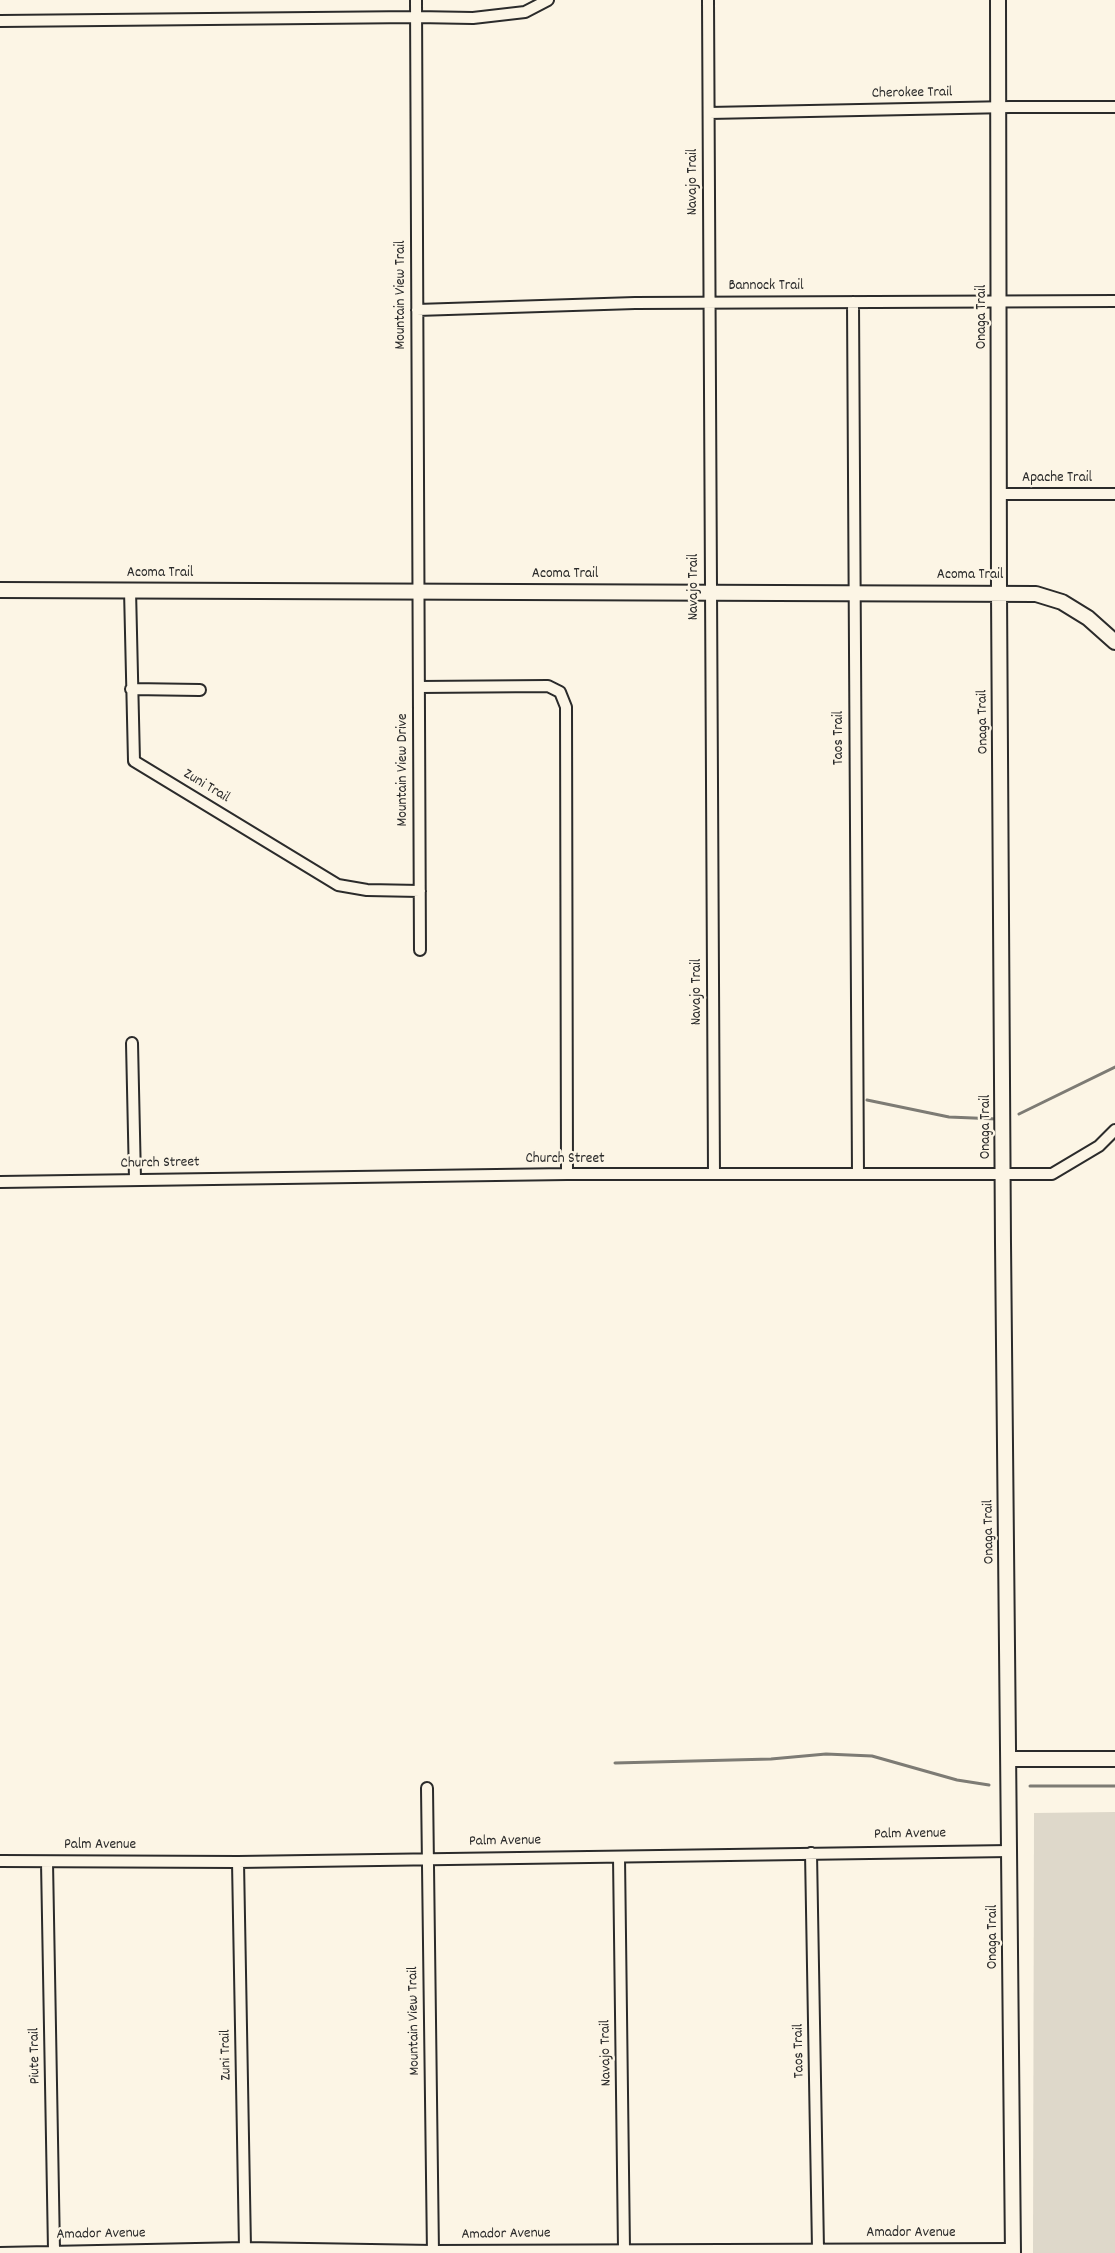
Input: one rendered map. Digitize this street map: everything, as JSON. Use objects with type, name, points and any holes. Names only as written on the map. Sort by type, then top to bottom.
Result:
[{"type":"street","name":"Mountain View Trail","points":[[416,0],[418,591]]},
{"type":"street","points":[[0,21],[473,18],[526,12],[548,0]]},
{"type":"street","name":"Navajo Trail","points":[[708,0],[714,1174]]},
{"type":"street","name":"Onaga Trail","points":[[998,0],[999,592],[1013,2251]]},
{"type":"street","name":"Cherokee Trail","points":[[709,113],[998,107],[1115,107]]},
{"type":"street","name":"Bannock Trail","points":[[417,310],[709,302],[1115,301]]},
{"type":"street","name":"Taos Trail","points":[[853,302],[858,1174]]},
{"type":"street","name":"Apache Trail","points":[[999,494],[1115,494]]},
{"type":"street","name":"Acoma Trail","points":[[0,590],[999,592],[1036,594],[1062,602],[1088,618],[1115,642]]},
{"type":"street","name":"Zuni Trail","points":[[130,590],[134,761],[338,885],[367,890],[420,891]]},
{"type":"street","name":"Mountain View Drive","points":[[418,591],[420,950]]},
{"type":"street","points":[[419,687],[548,686],[560,692],[566,707],[567,1174]]},
{"type":"street","points":[[131,689],[200,690]]},
{"type":"street","points":[[132,1043],[135,1179]]},
{"type":"street","name":"Church Street","points":[[0,1182],[567,1174],[1052,1174],[1099,1146],[1115,1130]]},
{"type":"street","points":[[1008,1759],[1115,1759]]},
{"type":"street","name":"Mountain View Trail","points":[[427,1788],[433,2252]]},
{"type":"street","name":"Palm Avenue","points":[[0,1861],[238,1862],[1010,1851]]},
{"type":"street","name":"Taos Trail","points":[[811,1853],[818,2249]]},
{"type":"street","name":"Navajo Trail","points":[[619,1857],[624,2249]]},
{"type":"street","name":"Piute Trail","points":[[47,1862],[54,2250]]},
{"type":"street","name":"Zuni Trail","points":[[238,1862],[245,2248]]},
{"type":"street","name":"Amador Avenue","points":[[0,2253],[54,2250],[245,2248],[433,2252],[624,2249],[1013,2251]]},
{"type":"shaded area","points":[[1115,1812],[1115,2253],[1033,2253],[1034,1813]]},
{"type":"waterway","points":[[1019,1114],[1115,1067]]},
{"type":"waterway","points":[[867,1100],[949,1117],[997,1119]]},
{"type":"waterway","points":[[615,1763],[771,1759],[826,1754],[872,1756],[957,1780],[989,1785]]},
{"type":"waterway","points":[[1030,1786],[1115,1786]]}]
